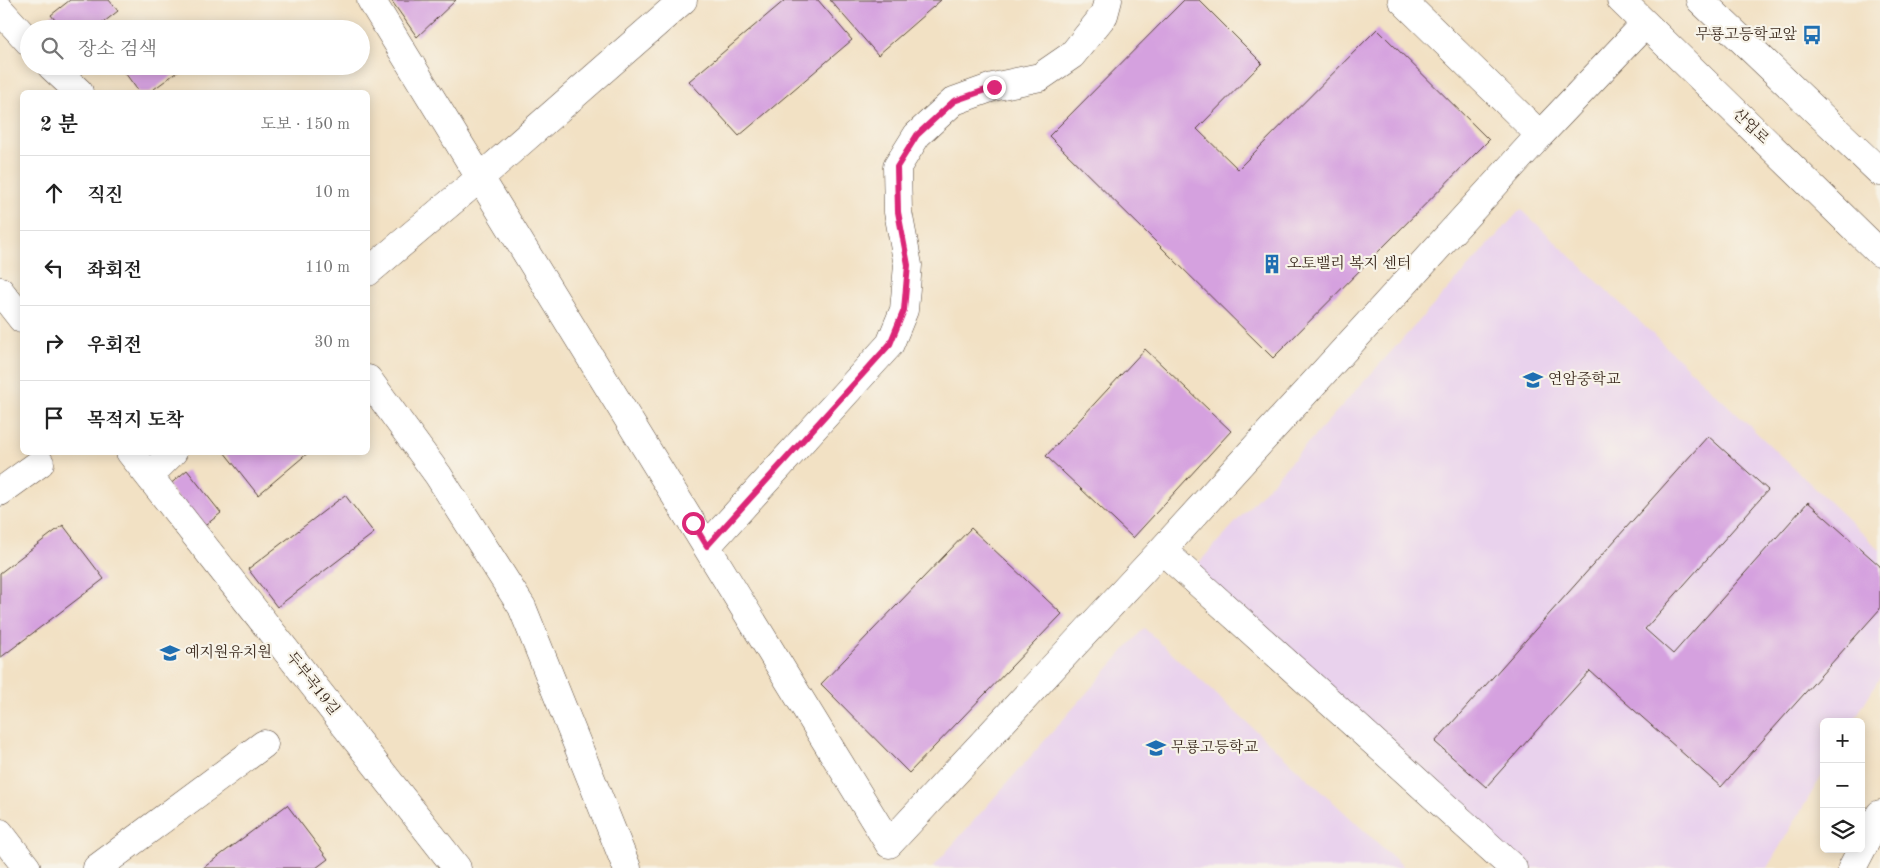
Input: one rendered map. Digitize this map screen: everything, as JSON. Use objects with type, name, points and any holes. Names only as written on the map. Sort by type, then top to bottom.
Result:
[{"type":"main road","points":[[371,0],[889,844],[1162,550],[1540,135],[1645,24]]},
{"type":"main road","points":[[370,270],[481,177],[683,0]]},
{"type":"main road","points":[[707,546],[890,344],[904,310],[908,265],[898,212],[897,167],[917,135],[954,101],[994,87],[1040,77],[1072,55],[1104,15],[1108,0]]},
{"type":"main road","points":[[1402,0],[1540,135]]},
{"type":"main road","name":"산업로","points":[[1620,0],[1880,253]]},
{"type":"main road","points":[[1700,0],[1880,172]]},
{"type":"main road","points":[[0,10],[20,32]]},
{"type":"main road","points":[[61,75],[77,90]]},
{"type":"main road","points":[[0,291],[20,316]]},
{"type":"main road","points":[[370,381],[438,476],[522,607],[627,868]]},
{"type":"main road","name":"두부곡19길","points":[[132,455],[457,868]]},
{"type":"main road","points":[[149,476],[170,455]]},
{"type":"main road","points":[[0,492],[40,463]]},
{"type":"main road","points":[[1162,550],[1513,868]]},
{"type":"main road","points":[[97,868],[264,744]]},
{"type":"main road","points":[[1852,868],[1876,831]]},
{"type":"main road","points":[[0,833],[27,868]]},
{"type":"shaded area","name":"연암중학교","points":[[1521,209],[1880,550],[1880,677],[1855,718],[1820,718],[1820,779],[1767,868],[1512,868],[1194,568]]},
{"type":"shaded area","name":"무룡고등학교","points":[[1144,628],[1405,868],[932,868]]},
{"type":"building","points":[[70,0],[109,0],[118,11],[106,20],[55,20],[51,15]]},
{"type":"building","points":[[391,0],[456,0],[417,37]]},
{"type":"building","points":[[785,0],[818,0],[852,40],[739,136],[689,81]]},
{"type":"building","points":[[830,0],[941,0],[878,55]]},
{"type":"building","name":"오토밸리 복지 센터","points":[[1184,0],[1199,0],[1262,63],[1197,129],[1238,169],[1377,29],[1489,140],[1273,358],[1049,136]]},
{"type":"building","points":[[127,75],[173,75],[153,90],[138,90]]},
{"type":"building","points":[[1145,349],[1231,431],[1133,538],[1046,456]]},
{"type":"building","points":[[1708,436],[1768,490],[1645,629],[1673,654],[1808,502],[1880,566],[1880,609],[1721,787],[1590,671],[1486,787],[1435,742]]},
{"type":"building","points":[[226,455],[305,455],[258,495]]},
{"type":"building","points":[[187,470],[221,513],[202,528],[168,486]]},
{"type":"building","points":[[345,495],[374,533],[277,607],[248,569]]},
{"type":"building","points":[[63,525],[104,579],[0,658],[0,573]]},
{"type":"building","points":[[971,528],[1062,614],[909,773],[821,684]]},
{"type":"building","points":[[287,805],[328,859],[316,868],[203,868]]},
{"type":"place","name":"무룡고등학교앞","points":[[1812,35]]},
{"type":"place","name":"오토밸리 복지 센터","points":[[1272,264]]},
{"type":"place","name":"연암중학교","points":[[1533,380]]},
{"type":"place","name":"예지원유치원","points":[[170,653]]},
{"type":"place","name":"무룡고등학교","points":[[1156,748]]},
{"type":"route","points":[[693,523],[707,546],[890,344],[904,310],[908,265],[898,212],[897,167],[917,135],[954,101],[994,87]]}]
